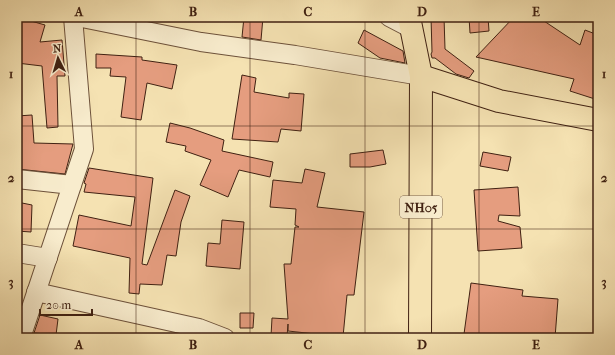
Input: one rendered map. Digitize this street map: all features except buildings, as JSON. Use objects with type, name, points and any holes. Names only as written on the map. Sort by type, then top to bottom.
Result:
[{"type":"main road","points":[[409,22],[421,76],[500,101],[598,120]]},
{"type":"main road","name":"NH05","points":[[420,338],[421,76]]},
{"type":"street","points":[[21,338],[84,150],[73,17]]},
{"type":"street","points":[[77,17],[201,42],[295,55],[421,76]]},
{"type":"street","points":[[389,17],[409,22]]},
{"type":"street","points":[[17,179],[72,186]]},
{"type":"street","points":[[17,253],[48,258]]},
{"type":"street","points":[[36,292],[199,328],[225,338]]}]
